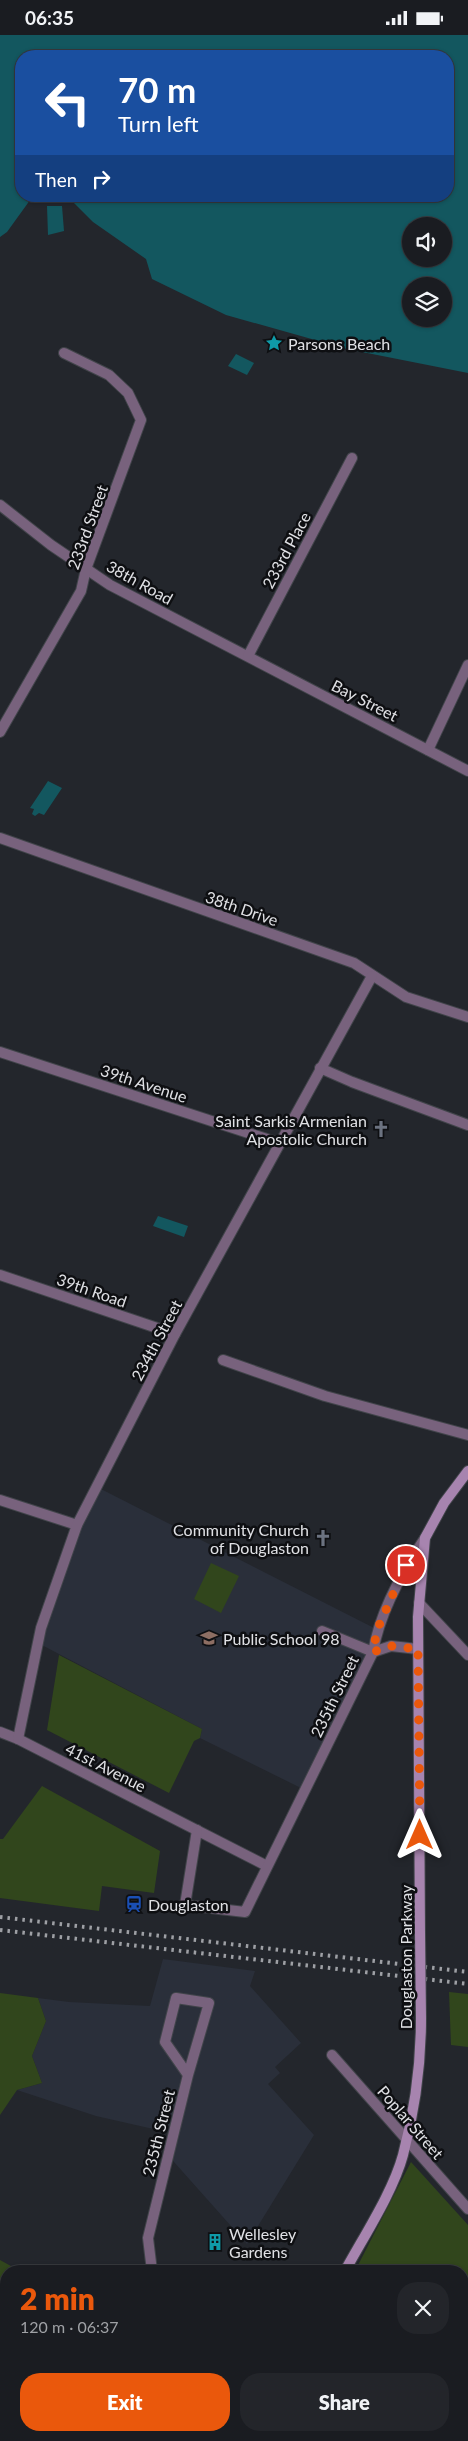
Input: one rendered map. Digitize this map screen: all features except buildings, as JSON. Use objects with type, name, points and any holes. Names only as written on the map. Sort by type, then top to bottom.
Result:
[{"type":"main road","name":"235th Street","points":[[426,1538],[444,1503],[468,1471]]},
{"type":"main road","name":"Douglaston Parkway","points":[[348,2265],[384,2200],[403,2155],[418,2076],[421,2018],[418,1649],[419,1603],[426,1538]]},
{"type":"street","name":"233rd Street","points":[[0,733],[81,591],[86,569],[141,420],[128,393],[109,375],[64,353]]},
{"type":"street","name":"233rd Place","points":[[248,656],[352,458]]},
{"type":"street","name":"38th Road","points":[[0,505],[110,585],[248,656]]},
{"type":"street","name":"Bay Street","points":[[248,656],[468,771]]},
{"type":"street","points":[[428,750],[468,665]]},
{"type":"street","name":"38th Drive","points":[[0,838],[354,963],[406,997],[468,1017]]},
{"type":"street","name":"234th Street","points":[[18,1739],[41,1628],[77,1525],[175,1334],[320,1067],[372,976]]},
{"type":"street","name":"39th Avenue","points":[[0,1052],[279,1143]]},
{"type":"street","points":[[320,1067],[361,1085],[468,1125]]},
{"type":"street","name":"39th Road","points":[[0,1275],[175,1334]]},
{"type":"street","points":[[223,1360],[325,1396],[468,1435]]},
{"type":"street","points":[[0,1500],[77,1525]]},
{"type":"street","name":"235th Street","points":[[197,1830],[184,1905],[245,1912],[373,1652],[377,1630],[406,1565],[426,1538]]},
{"type":"street","points":[[419,1603],[468,1655]]},
{"type":"street","points":[[322,1631],[373,1652],[391,1646],[418,1649]]},
{"type":"street","name":"41st Avenue","points":[[0,1732],[18,1739],[267,1866]]},
{"type":"street","name":"235th Street","points":[[151,2265],[148,2238],[188,2075],[209,2003],[176,1999],[165,2042],[188,2075]]},
{"type":"street","name":"Poplar Street","points":[[332,2055],[405,2140],[468,2209]]},
{"type":"shaded area","name":"Public School 98","points":[[97,1487],[382,1632],[305,1790],[200,1738],[202,1729],[38,1643],[41,1628]]},
{"type":"shaded area","points":[[163,1959],[255,1971],[250,1986],[301,2043],[275,2067],[280,2073],[268,2084],[314,2135],[247,2244],[166,2153],[171,2133],[96,2116],[17,2090],[42,2083],[32,2056],[46,2021],[38,1998],[69,2002],[150,2006]]},
{"type":"green space","points":[[211,1563],[239,1576],[221,1613],[194,1599]]},
{"type":"green space","points":[[59,1655],[202,1729],[200,1738],[194,1741],[169,1793],[47,1730]]},
{"type":"green space","points":[[42,1786],[160,1851],[154,1893],[102,1886],[99,1911],[0,1898],[0,1839],[3,1839]]},
{"type":"green space","points":[[449,1992],[468,1994],[468,2047],[451,2045]]},
{"type":"green space","points":[[0,1993],[38,1998],[46,2021],[32,2056],[42,2083],[17,2090],[0,2115]]},
{"type":"green space","points":[[411,2162],[468,2225],[468,2265],[358,2265]]},
{"type":"green space","points":[[0,2260],[9,2265],[0,2265]]},
{"type":"water","points":[[0,35],[468,35],[468,373],[347,349],[226,315],[152,279],[146,259],[93,222],[73,202],[454,202],[454,50],[15,50],[15,202],[29,202],[7,232],[0,237]]},
{"type":"water","points":[[47,206],[62,206],[64,231],[48,235]]},
{"type":"water","points":[[236,354],[254,363],[247,375],[228,366]]},
{"type":"water","points":[[48,781],[62,788],[44,815],[39,813],[35,816],[32,814],[34,809],[30,808]]},
{"type":"water","points":[[158,1216],[188,1226],[184,1237],[153,1226]]},
{"type":"railway","points":[[0,1917],[468,1972]]},
{"type":"railway","points":[[0,1930],[468,1984]]},
{"type":"place","name":"Parsons Beach","points":[[274,343]]},
{"type":"place","name":"Saint Sarkis Armenian Apostolic Church","points":[[381,1129]]},
{"type":"place","name":"Community Church of Douglaston","points":[[323,1538]]},
{"type":"place","name":"Public School 98","points":[[209,1638]]},
{"type":"place","name":"Douglaston","points":[[134,1904]]},
{"type":"place","name":"Wellesley Gardens","points":[[215,2242]]},
{"type":"route","points":[[406,1565],[377,1630],[373,1652],[391,1646],[418,1649],[420,1835]]}]
